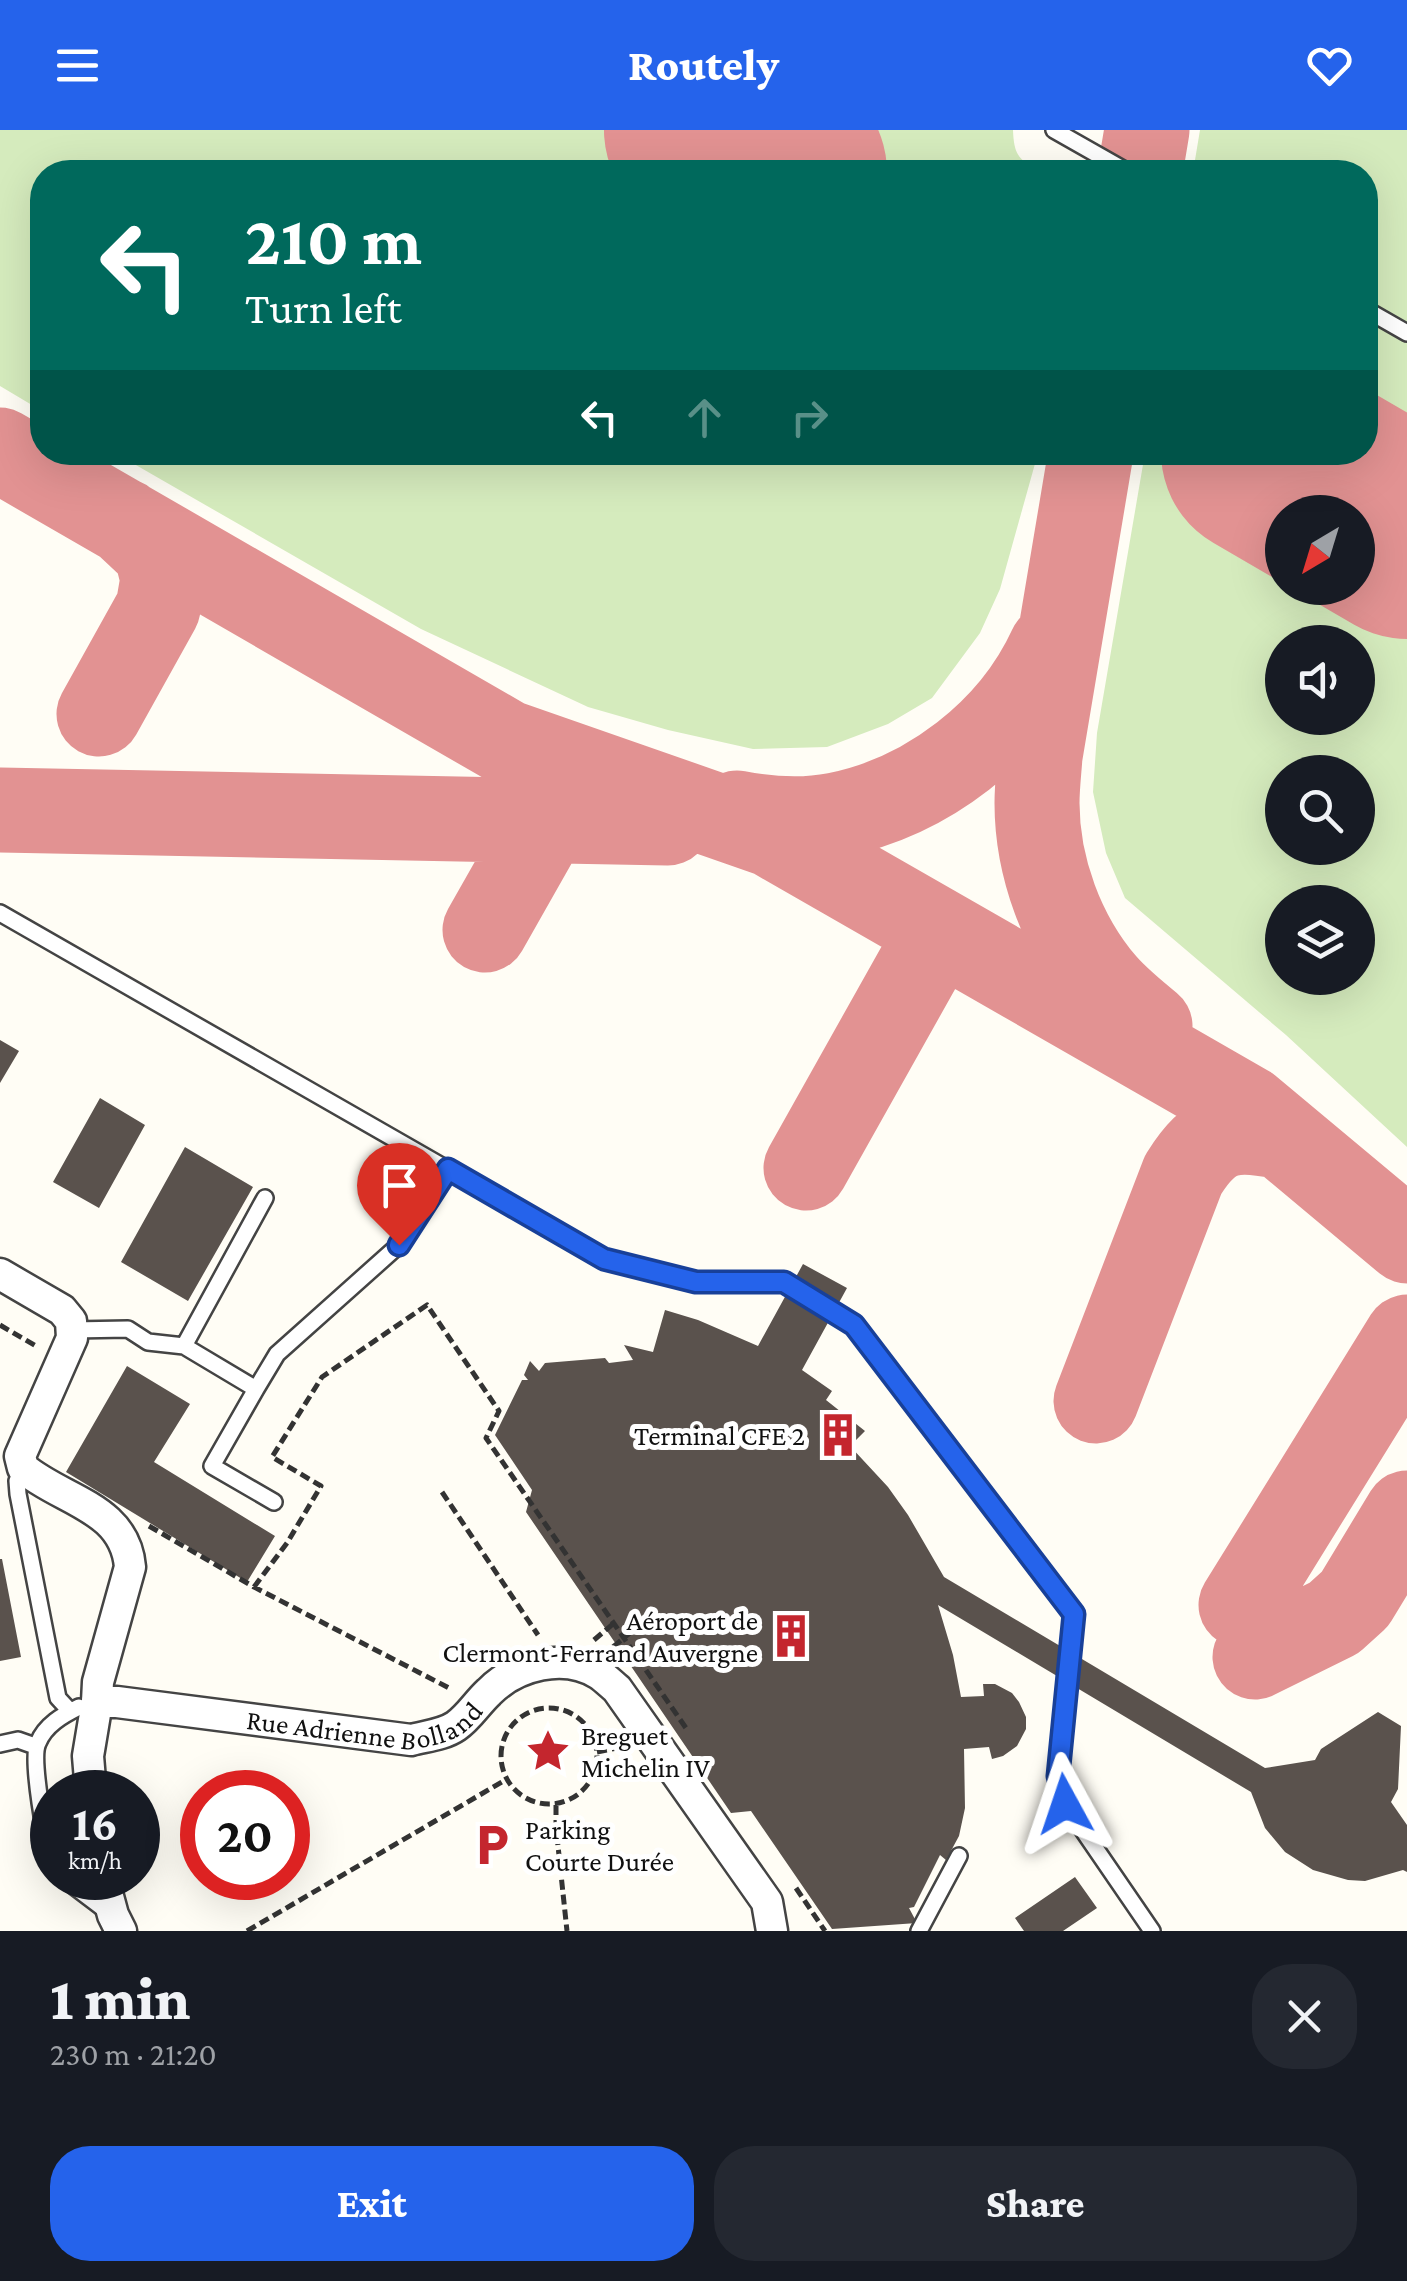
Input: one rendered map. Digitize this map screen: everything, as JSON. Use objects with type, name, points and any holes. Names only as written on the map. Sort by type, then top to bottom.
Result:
[{"type":"street","points":[[0,1274],[62,1310],[72,1330],[72,1338],[20,1456],[22,1468],[106,1517],[128,1548],[130,1567],[98,1682],[84,1707],[90,1770]]},
{"type":"street","name":"Rue Adrienne Bolland","points":[[84,1707],[118,1702],[411,1740],[458,1725],[511,1674],[540,1664],[567,1664],[597,1672],[617,1689],[767,1902],[772,1931]]},
{"type":"lane","points":[[1054,130],[1107,160]]},
{"type":"lane","points":[[1378,316],[1407,333]]},
{"type":"lane","points":[[0,913],[604,1259],[696,1282],[784,1282],[854,1325],[1074,1614],[1058,1776],[1065,1804],[1152,1931]]},
{"type":"lane","points":[[274,1502],[212,1466],[277,1354],[399,1245],[448,1169]]},
{"type":"lane","points":[[184,1346],[265,1198]]},
{"type":"lane","points":[[72,1330],[128,1329],[148,1342],[184,1346],[256,1389]]},
{"type":"lane","points":[[22,1468],[18,1494],[58,1698],[84,1707]]},
{"type":"lane","points":[[37,1770],[35,1746],[44,1732],[84,1707]]},
{"type":"lane","points":[[0,1744],[18,1740],[35,1746]]},
{"type":"lane","points":[[918,1931],[959,1856]]},
{"type":"lane","points":[[90,1900],[117,1923]]},
{"type":"path","points":[[254,1587],[287,1542],[320,1486],[272,1457],[322,1377],[426,1305],[498,1411],[486,1438],[689,1733]]},
{"type":"path","points":[[0,1325],[38,1348]]},
{"type":"path","points":[[442,1492],[542,1640],[528,1641]]},
{"type":"path","points":[[141,1522],[254,1587],[454,1690],[448,1698]]},
{"type":"path","points":[[592,1642],[614,1624]]},
{"type":"path","points":[[543,1708],[559,1708],[574,1714],[593,1737],[597,1752],[591,1780],[582,1791],[556,1804],[542,1804],[516,1791],[501,1764],[501,1749],[515,1721],[543,1708]]},
{"type":"path","points":[[247,1931],[507,1779]]},
{"type":"path","points":[[556,1804],[567,1931]]},
{"type":"path","points":[[793,1884],[825,1931]]},
{"type":"green space","points":[[0,130],[1013,130],[1015,146],[1023,160],[30,160],[30,404],[0,386]]},
{"type":"green space","points":[[1200,130],[1407,130],[1407,1147],[1286,1035],[1125,898],[1106,853],[1093,792],[1097,733],[1143,465],[1378,465],[1378,160],[1195,160]]},
{"type":"green space","points":[[136,465],[1035,465],[1000,589],[980,633],[932,698],[888,724],[827,747],[753,749],[588,707],[421,629]]},
{"type":"building","points":[[0,1040],[19,1051],[0,1083]]},
{"type":"building","points":[[100,1098],[145,1125],[99,1208],[53,1182]]},
{"type":"building","points":[[185,1147],[253,1187],[188,1301],[121,1262]]},
{"type":"building","name":"Aéroport de Clermont-Ferrand Auvergne","points":[[803,1264],[847,1288],[802,1370],[832,1391],[826,1400],[865,1431],[850,1446],[888,1487],[944,1577],[1265,1768],[1315,1760],[1321,1749],[1378,1712],[1401,1726],[1398,1789],[1391,1802],[1407,1825],[1407,1872],[1365,1881],[1313,1870],[1285,1852],[1265,1828],[1251,1792],[938,1605],[961,1697],[984,1696],[983,1684],[995,1684],[1019,1702],[1026,1717],[1026,1729],[1017,1746],[1003,1756],[992,1759],[989,1747],[964,1749],[965,1808],[959,1836],[946,1860],[940,1855],[914,1907],[909,1908],[917,1923],[832,1929],[751,1811],[731,1813],[526,1512],[532,1490],[495,1435],[522,1380],[528,1380],[524,1375],[530,1361],[539,1371],[545,1363],[633,1360],[624,1345],[653,1352],[665,1310],[758,1346]]},
{"type":"building","points":[[127,1366],[190,1404],[154,1462],[275,1536],[247,1582],[66,1472]]},
{"type":"building","points":[[0,1559],[21,1657],[0,1661]]},
{"type":"building","points":[[1075,1877],[1097,1908],[1063,1931],[1024,1931],[1015,1918]]},
{"type":"taxiway","points":[[1142,160],[1147,130]]},
{"type":"taxiway","points":[[0,450],[506,742],[772,835],[1248,1108],[1407,1241]]},
{"type":"taxiway","points":[[1089,465],[1040,756],[1038,827],[1047,875],[1076,944],[1104,984],[1150,1026]]},
{"type":"taxiway","points":[[99,714],[158,608],[163,579],[156,551],[124,521]]},
{"type":"taxiway","points":[[737,813],[824,817],[903,793],[934,776],[990,733],[1014,707],[1051,647]]},
{"type":"taxiway","points":[[485,930],[553,810],[582,788]]},
{"type":"taxiway","points":[[0,810],[668,823]]},
{"type":"taxiway","points":[[806,1168],[939,931]]},
{"type":"taxiway","points":[[1096,1401],[1183,1175],[1193,1160],[1224,1135],[1249,1132],[1282,1137]]},
{"type":"taxiway","points":[[1241,1605],[1407,1337]]},
{"type":"taxiway","points":[[1255,1657],[1334,1618],[1355,1599],[1407,1513]]},
{"type":"runway","points":[[709,130],[761,160]]},
{"type":"runway","points":[[1288,465],[1407,534]]},
{"type":"place","name":"Terminal CFE 2","points":[[838,1435]]},
{"type":"place","name":"Aéroport de Clermont-Ferrand Auvergne","points":[[791,1636]]},
{"type":"place","name":"Breguet Michelin IV","points":[[548,1751]]},
{"type":"place","name":"Parking Courte Durée","points":[[492,1845]]},
{"type":"route","points":[[399,1245],[448,1169],[604,1259],[696,1282],[784,1282],[854,1325],[1074,1614],[1058,1776],[1065,1804]]}]
